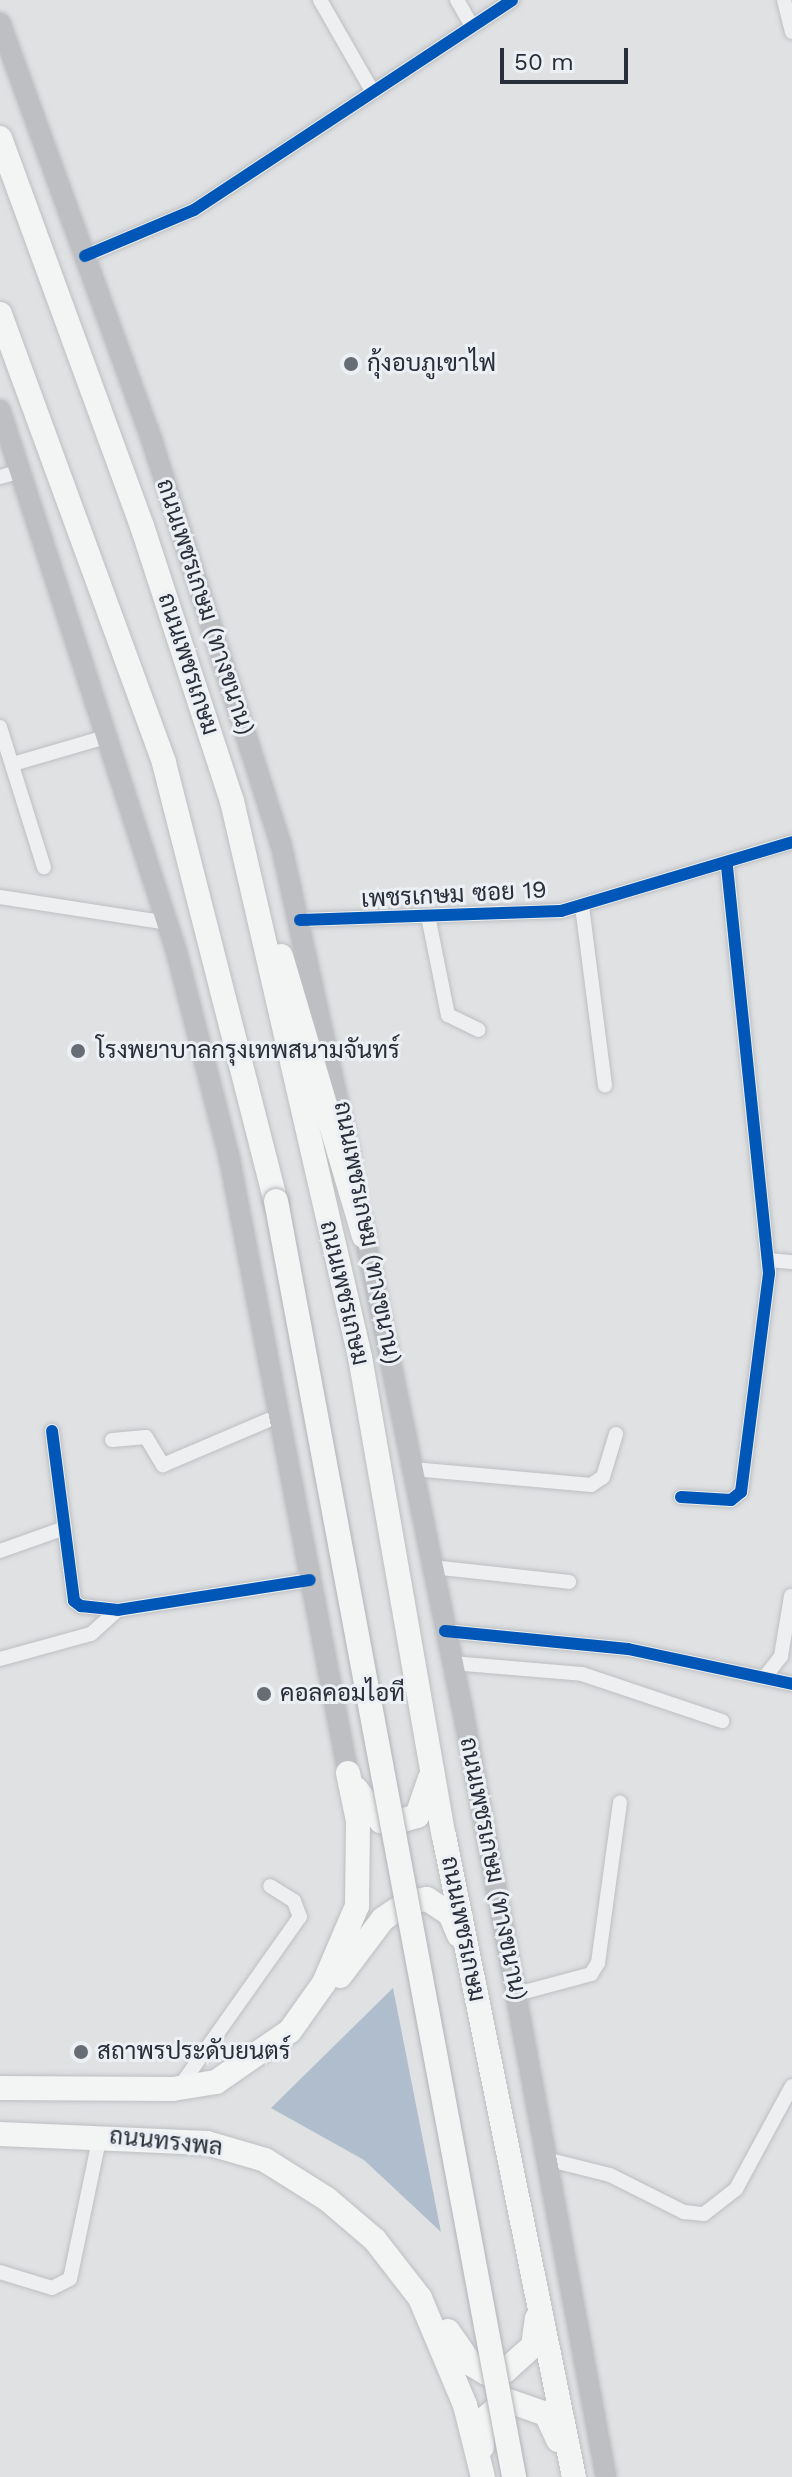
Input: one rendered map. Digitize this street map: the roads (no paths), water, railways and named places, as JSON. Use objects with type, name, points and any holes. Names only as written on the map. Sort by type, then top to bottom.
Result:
[{"type":"highway","points":[[0,116],[21,194]]},
{"type":"highway","name":"ถนนเพชรเกษม","points":[[0,138],[232,801],[360,1357],[432,1763],[572,2477]]},
{"type":"highway","name":"ถนนเพชรเกษม","points":[[0,314],[164,763],[276,1201],[514,2477]]},
{"type":"highway","points":[[232,801],[364,1236]]},
{"type":"highway","points":[[348,1773],[363,1807],[381,1821],[400,1821],[417,1816],[426,1801],[432,1763]]},
{"type":"highway","name":"ถนนทรงพล","points":[[0,2088],[178,2089],[216,2082],[252,2063],[295,2025],[324,1983],[357,1906],[358,1821],[348,1773]]},
{"type":"highway","points":[[295,2025],[383,1919],[408,1902],[427,1899],[450,1914],[477,1996]]},
{"type":"highway","name":"ถนนทรงพล","points":[[0,2134],[100,2135],[207,2143],[265,2160],[327,2199],[375,2240],[420,2298],[465,2405],[484,2477]]},
{"type":"highway","points":[[420,2298],[486,2373],[514,2367],[533,2346],[534,2288]]},
{"type":"highway","points":[[484,2477],[482,2421],[506,2400],[546,2414],[572,2477]]},
{"type":"main road","name":"ถนนเพชรเกษม (ทางขนาน)","points":[[0,23],[153,444],[300,920],[452,1663],[606,2477]]},
{"type":"main road","points":[[0,410],[109,736],[167,923],[229,1156],[348,1773]]},
{"type":"street","points":[[320,0],[373,92]]},
{"type":"street","points":[[457,0],[472,26]]},
{"type":"street","points":[[85,256],[194,210],[512,0]]},
{"type":"street","points":[[784,0],[792,32]]},
{"type":"street","points":[[0,477],[21,471]]},
{"type":"street","points":[[0,727],[44,867]]},
{"type":"street","points":[[13,764],[109,736]]},
{"type":"street","name":"เพชรเกษม ซอย 19","points":[[300,920],[429,921],[582,906],[792,842]]},
{"type":"street","points":[[681,1497],[731,1500],[741,1492],[749,1467],[768,1260],[727,864]]},
{"type":"street","points":[[0,897],[167,923]]},
{"type":"street","points":[[582,906],[605,1086]]},
{"type":"street","points":[[429,921],[448,1015],[479,1030]]},
{"type":"street","points":[[768,1260],[792,1262]]},
{"type":"street","points":[[112,1440],[146,1437],[163,1465],[278,1416]]},
{"type":"street","points":[[52,1431],[74,1601],[118,1610],[310,1580]]},
{"type":"street","points":[[413,1469],[591,1485],[603,1477],[616,1434]]},
{"type":"street","points":[[0,1551],[65,1528]]},
{"type":"street","points":[[432,1567],[569,1582]]},
{"type":"street","points":[[764,1678],[781,1656],[791,1596]]},
{"type":"street","points":[[0,1659],[91,1634],[118,1610]]},
{"type":"street","points":[[445,1631],[628,1649],[792,1684]]},
{"type":"street","points":[[452,1663],[582,1674],[722,1721]]},
{"type":"street","points":[[517,1994],[591,1974],[598,1963],[620,1803]]},
{"type":"street","points":[[178,2089],[300,1917],[294,1901],[270,1886]]},
{"type":"street","points":[[546,2159],[610,2175],[684,2212],[704,2214],[736,2189],[792,2086]]},
{"type":"street","points":[[0,2272],[52,2288],[70,2279],[100,2135]]},
{"type":"water","points":[[393,1988],[441,2232],[364,2160],[271,2108]]},
{"type":"place","name":"กุ้งอบภูเขาไฟ","points":[[351,364]]},
{"type":"place","name":"โรงพยาบาลกรุงเทพสนามจันทร์","points":[[78,1051]]},
{"type":"place","name":"คอลคอมไอที","points":[[264,1694]]},
{"type":"place","name":"สถาพรประดับยนตร์","points":[[81,2052]]}]
